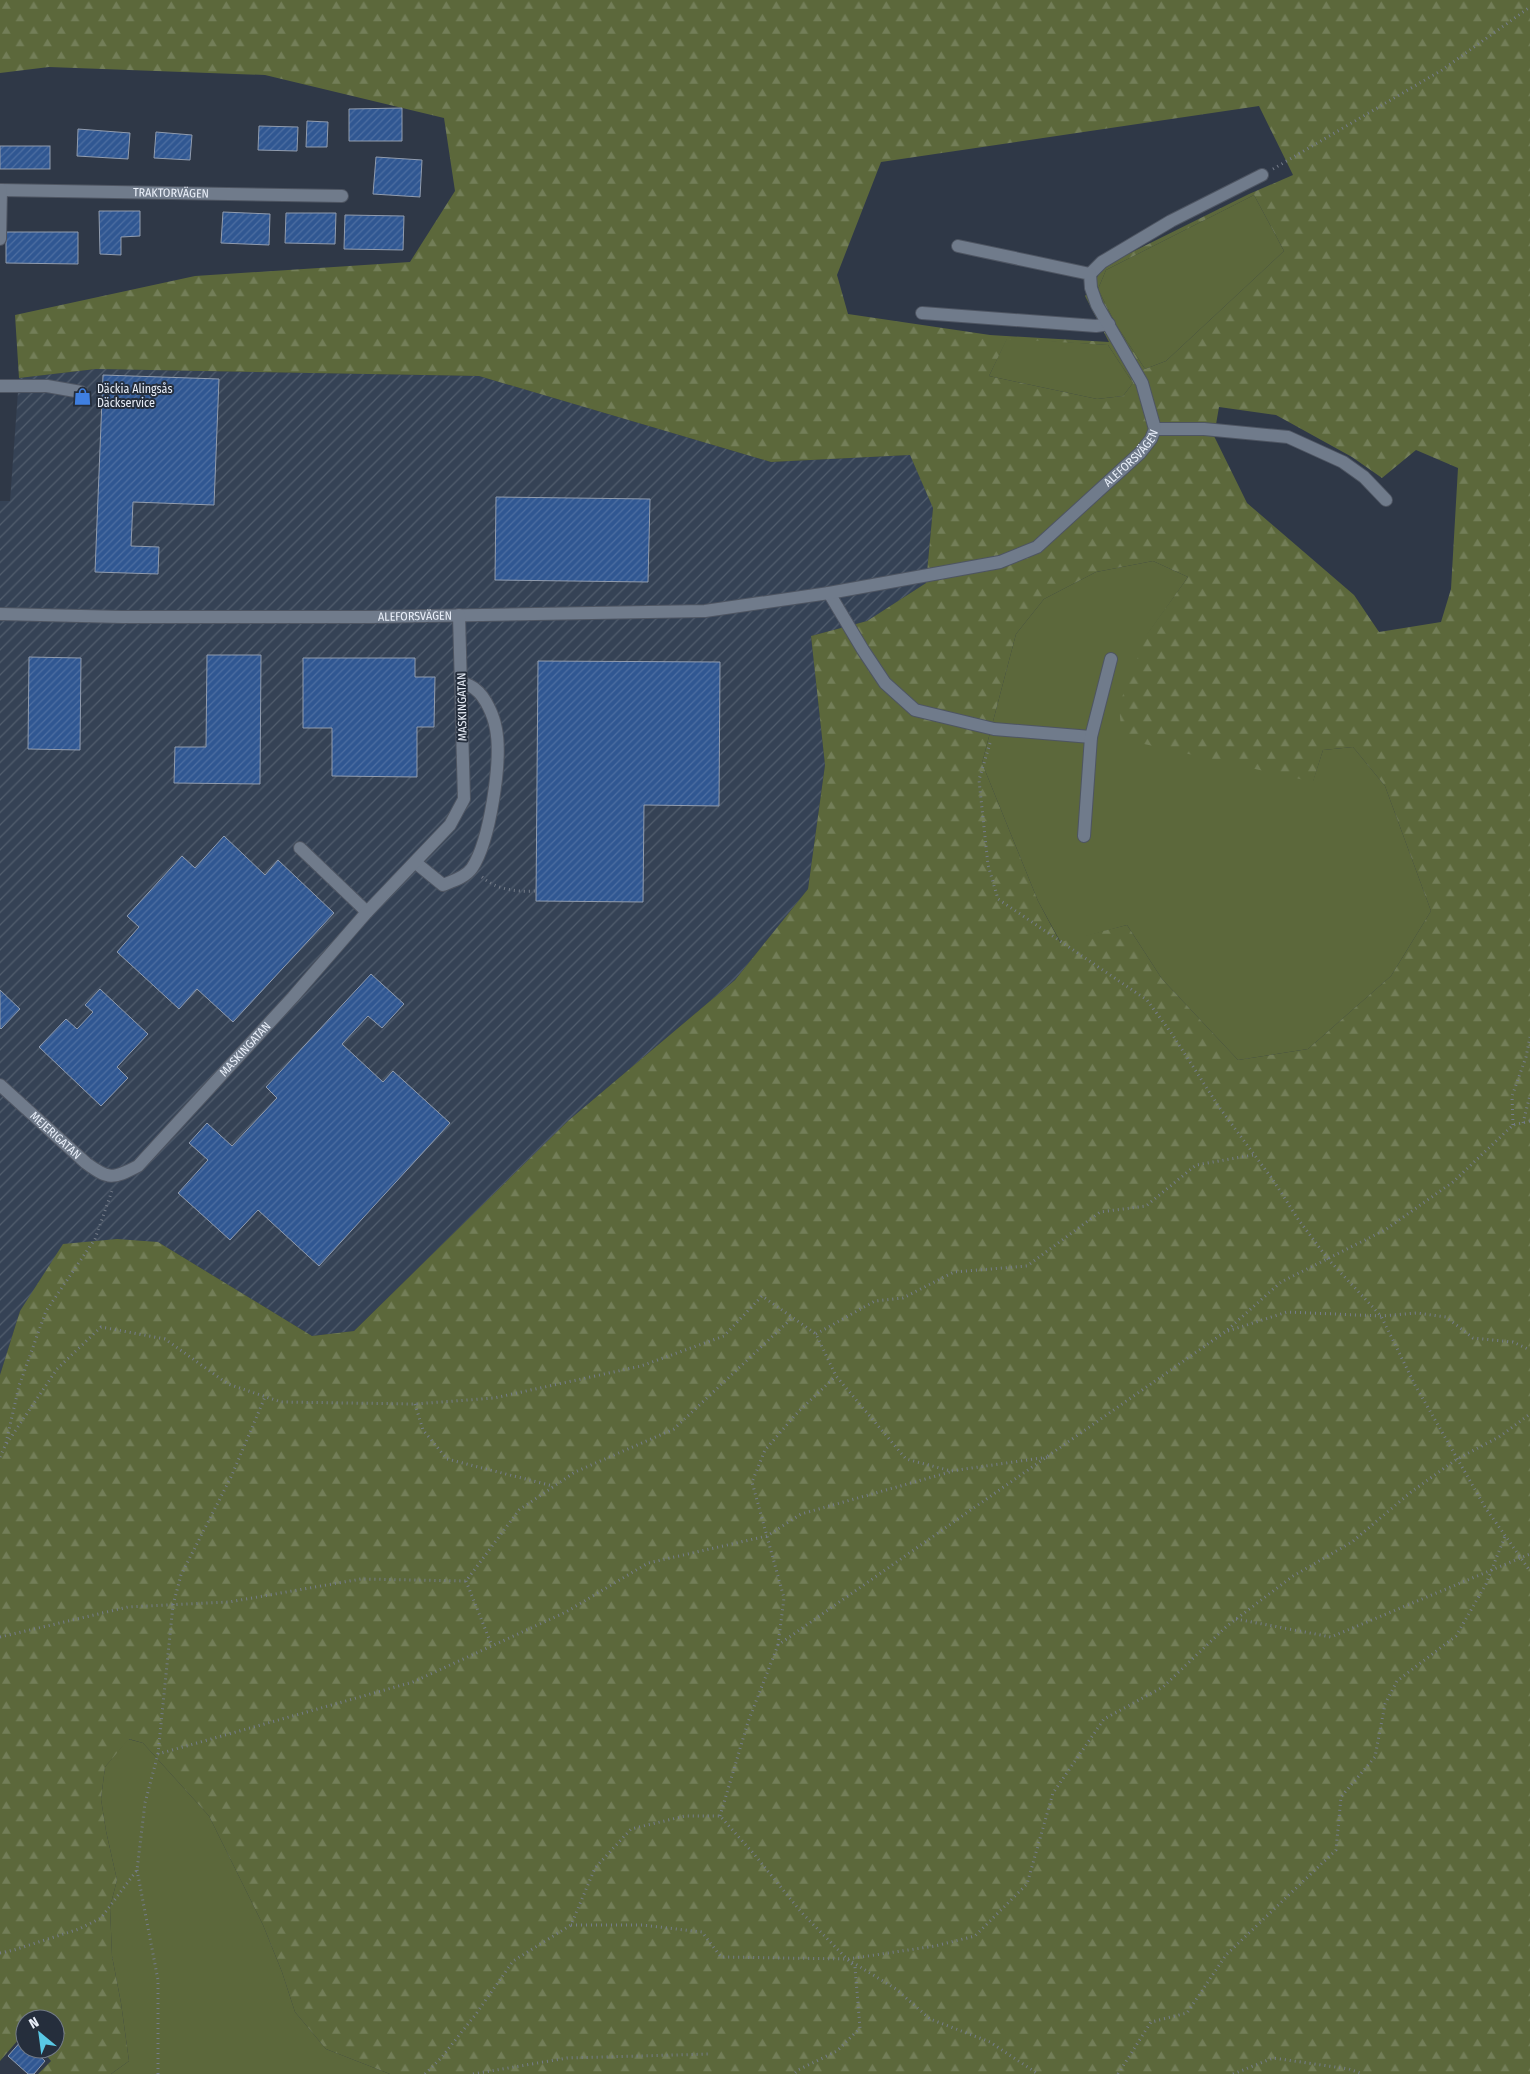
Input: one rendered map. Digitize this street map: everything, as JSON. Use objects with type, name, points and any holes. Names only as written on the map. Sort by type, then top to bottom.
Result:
[{"type":"street","points":[[958,246],[1090,274],[1102,262],[1171,221],[1262,175]]},
{"type":"street","points":[[0,239],[1,190]]},
{"type":"street","name":"TRAKTORVÄGEN","points":[[1,190],[342,196]]},
{"type":"street","name":"ALEFORSVÄGEN","points":[[0,614],[122,617],[370,617],[705,611],[829,593],[1000,562],[1037,547],[1140,453],[1151,439],[1154,429],[1142,384],[1097,305],[1091,288],[1090,274]]},
{"type":"street","points":[[922,312],[1096,326],[1109,324]]},
{"type":"street","points":[[0,386],[47,386],[80,392]]},
{"type":"street","points":[[1154,429],[1204,429],[1288,437],[1343,462],[1364,476],[1386,500]]},
{"type":"street","points":[[829,593],[885,683],[915,710],[994,728],[1091,736]]},
{"type":"street","name":"MASKINGATAN","points":[[117,1177],[138,1166],[293,997],[367,912],[416,863],[450,825],[464,799],[459,614]]},
{"type":"street","points":[[1084,836],[1091,736],[1111,659]]},
{"type":"street","points":[[416,863],[443,885],[460,878],[472,869],[482,844],[490,814],[496,775],[496,729],[486,702],[476,689],[462,682]]},
{"type":"street","points":[[300,848],[367,912]]},
{"type":"street","name":"MEJERIGATAN","points":[[0,1085],[86,1163],[101,1174],[117,1177]]},
{"type":"path","points":[[1262,175],[1442,70],[1530,7]]},
{"type":"path","points":[[994,728],[979,780],[988,865],[998,899],[1147,1000],[1172,1034],[1219,1107],[1273,1180],[1298,1220],[1328,1259],[1381,1316],[1415,1385],[1485,1507],[1530,1571]]},
{"type":"path","points":[[472,869],[487,882],[504,889],[520,892],[536,891]]},
{"type":"path","points":[[1513,1125],[1512,1096],[1526,1058],[1530,1037]]},
{"type":"path","points":[[1523,1122],[1530,1096]]},
{"type":"path","points":[[778,1645],[1225,1332],[1282,1282],[1385,1230],[1453,1182],[1513,1125],[1530,1121]]},
{"type":"path","points":[[816,1334],[875,1301],[903,1298],[954,1272],[1027,1266],[1100,1212],[1146,1206],[1196,1165],[1253,1155]]},
{"type":"path","points":[[5,1446],[19,1386],[46,1312],[95,1239],[117,1177]]},
{"type":"path","points":[[0,1457],[5,1446],[58,1369],[101,1326],[165,1339],[228,1384],[280,1402],[415,1404],[494,1398],[641,1366],[724,1336],[762,1296],[816,1334],[836,1376],[906,1459],[950,1471]]},
{"type":"path","points":[[1225,1332],[1287,1312],[1381,1316],[1417,1313],[1446,1316],[1473,1338],[1513,1342],[1530,1350]]},
{"type":"path","points":[[466,1581],[519,1510],[575,1472],[674,1429],[793,1317]]},
{"type":"path","points":[[720,1816],[748,1722],[778,1645],[784,1598],[752,1482],[765,1450],[799,1411],[836,1376]]},
{"type":"path","points":[[158,2074],[158,1980],[137,1870],[145,1803],[158,1754],[172,1604],[181,1575],[232,1478],[265,1397]]},
{"type":"path","points":[[415,1404],[423,1430],[447,1459],[553,1486]]},
{"type":"path","points":[[425,2074],[441,2058],[476,2014],[513,1961],[572,1925],[642,1925],[702,1932],[721,1957],[848,1959],[935,1946],[975,1936],[1027,1884],[1053,1793],[1104,1719],[1163,1687],[1236,1619],[1293,1576],[1352,1542],[1411,1492],[1457,1459],[1499,1437],[1530,1414]]},
{"type":"path","points":[[158,1754],[413,1682],[566,1612],[648,1563],[767,1536],[801,1514],[950,1471],[1048,1457]]},
{"type":"path","points":[[1118,2074],[1151,2022],[1187,2013],[1226,1955],[1336,1850],[1341,1797],[1375,1757],[1385,1704],[1397,1681],[1456,1636],[1486,1584],[1505,1536]]},
{"type":"path","points":[[1236,1619],[1331,1637],[1530,1554]]},
{"type":"path","points":[[0,1637],[128,1607],[230,1602],[361,1579],[466,1581]]},
{"type":"path","points":[[466,1581],[492,1646]]},
{"type":"path","points":[[572,1925],[595,1868],[631,1829],[685,1816],[720,1816],[801,1912],[855,1966],[860,2028],[837,2051],[798,2070],[794,2074]]},
{"type":"path","points":[[0,1953],[79,1930],[101,1918],[137,1870]]},
{"type":"path","points":[[848,1959],[896,1989],[930,2019],[990,2042],[1038,2074]]},
{"type":"path","points":[[473,2074],[567,2058],[711,2054]]},
{"type":"path","points":[[1233,2074],[1273,2058],[1349,2069],[1363,2074]]},
{"type":"shaded area","points":[[96,369],[479,376],[771,462],[910,455],[933,507],[926,583],[867,621],[811,636],[825,765],[808,889],[735,980],[569,1120],[354,1331],[312,1336],[158,1242],[20,1311],[0,1375],[0,501],[10,501],[19,378]]},
{"type":"green space","points":[[0,0],[1530,0],[1530,2074],[390,2074],[326,2049],[295,2012],[282,1972],[263,1925],[209,1816],[143,1743],[129,1739],[105,1767],[101,1799],[117,1880],[110,1907],[112,1956],[129,2061],[111,2074],[38,2074],[51,2061],[49,2059],[65,2059],[65,2009],[15,2009],[15,2044],[0,2061],[0,1375],[20,1311],[63,1244],[117,1239],[158,1242],[312,1336],[354,1331],[569,1120],[735,980],[808,889],[825,765],[811,636],[867,621],[926,583],[933,508],[910,455],[771,462],[479,376],[96,369],[19,378],[15,315],[195,276],[410,262],[455,191],[444,118],[265,75],[49,67],[0,73]],"holes":[[[1259,106],[1293,175],[1249,194],[1104,266],[1085,296],[1109,342],[990,335],[848,314],[837,275],[881,162]],[[1254,195],[1284,251],[1166,361],[1145,369],[1115,323],[1098,289],[1106,270]],[[1007,339],[1108,345],[1133,383],[1123,396],[1097,399],[989,376]],[[1219,407],[1276,415],[1352,457],[1382,478],[1416,450],[1458,468],[1451,589],[1441,622],[1379,632],[1354,595],[1247,503],[1214,436]],[[1153,561],[1188,577],[1147,634],[1119,705],[1122,739],[1313,782],[1323,750],[1353,747],[1385,786],[1431,911],[1391,976],[1308,1049],[1238,1060],[1162,979],[1127,925],[1060,942],[1038,901],[982,763],[1016,634],[1044,599],[1096,572]]]},
{"type":"green space","points":[[1254,195],[1284,251],[1166,361],[1145,369],[1115,323],[1098,289],[1106,270]]},
{"type":"green space","points":[[1007,338],[1108,345],[1133,383],[1123,396],[1097,399],[989,376]]},
{"type":"green space","points":[[1153,561],[1188,577],[1147,635],[1313,781],[1323,750],[1353,747],[1385,786],[1431,911],[1391,976],[1308,1049],[1238,1060],[1162,979],[1127,925],[1061,943],[1038,901],[982,763],[1016,634],[1044,599],[1096,572]]},
{"type":"green space","points":[[128,1739],[143,1743],[209,1816],[263,1925],[282,1972],[295,2012],[326,2049],[390,2074],[111,2074],[129,2061],[112,1956],[110,1907],[117,1880],[101,1799],[105,1767]]},
{"type":"building","points":[[402,108],[402,141],[349,141],[349,109]]},
{"type":"building","points":[[307,121],[328,122],[327,147],[306,147]]},
{"type":"building","points":[[259,126],[298,127],[297,151],[258,150]]},
{"type":"building","points":[[78,129],[130,133],[128,159],[77,156]]},
{"type":"building","points":[[156,132],[192,135],[190,160],[154,158]]},
{"type":"building","points":[[0,146],[50,146],[50,169],[0,169]]},
{"type":"building","points":[[376,157],[422,160],[420,197],[373,194]]},
{"type":"building","points":[[99,211],[140,211],[140,236],[121,237],[121,255],[100,254]]},
{"type":"building","points":[[223,212],[270,214],[269,245],[221,243]]},
{"type":"building","points":[[286,213],[336,213],[335,244],[285,243]]},
{"type":"building","points":[[345,215],[404,216],[403,250],[344,249]]},
{"type":"building","points":[[6,232],[78,232],[78,264],[6,263]]},
{"type":"building","points":[[103,375],[219,379],[214,505],[133,502],[131,546],[159,547],[158,574],[95,572]]},
{"type":"building","points":[[496,497],[650,499],[648,582],[495,580]]},
{"type":"building","points":[[207,655],[261,655],[260,784],[174,783],[175,747],[206,747]]},
{"type":"building","points":[[29,657],[81,658],[80,750],[28,749]]},
{"type":"building","points":[[303,658],[415,658],[415,677],[435,677],[434,727],[417,727],[417,777],[332,776],[332,728],[303,728]]},
{"type":"building","points":[[538,661],[720,662],[719,806],[644,805],[643,902],[536,901]]},
{"type":"building","points":[[224,836],[265,875],[278,860],[334,913],[233,1022],[197,989],[179,1009],[117,952],[139,927],[127,916],[182,856],[195,868]]},
{"type":"building","points":[[371,974],[404,1004],[382,1028],[368,1016],[342,1044],[383,1082],[393,1071],[450,1123],[319,1266],[258,1210],[230,1240],[178,1193],[208,1160],[189,1143],[207,1123],[232,1146],[277,1098],[266,1087]]},
{"type":"building","points":[[100,989],[148,1034],[117,1067],[128,1078],[101,1106],[39,1047],[66,1019],[77,1029],[93,1012],[85,1005]]},
{"type":"building","points":[[0,990],[20,1009],[1,1029],[0,1028]]},
{"type":"building","points":[[15,2048],[15,2059],[43,2059],[45,2061],[34,2074],[28,2074],[8,2056]]},
{"type":"place","name":"Däckia Alingsås Däckservice","points":[[83,396]]}]
